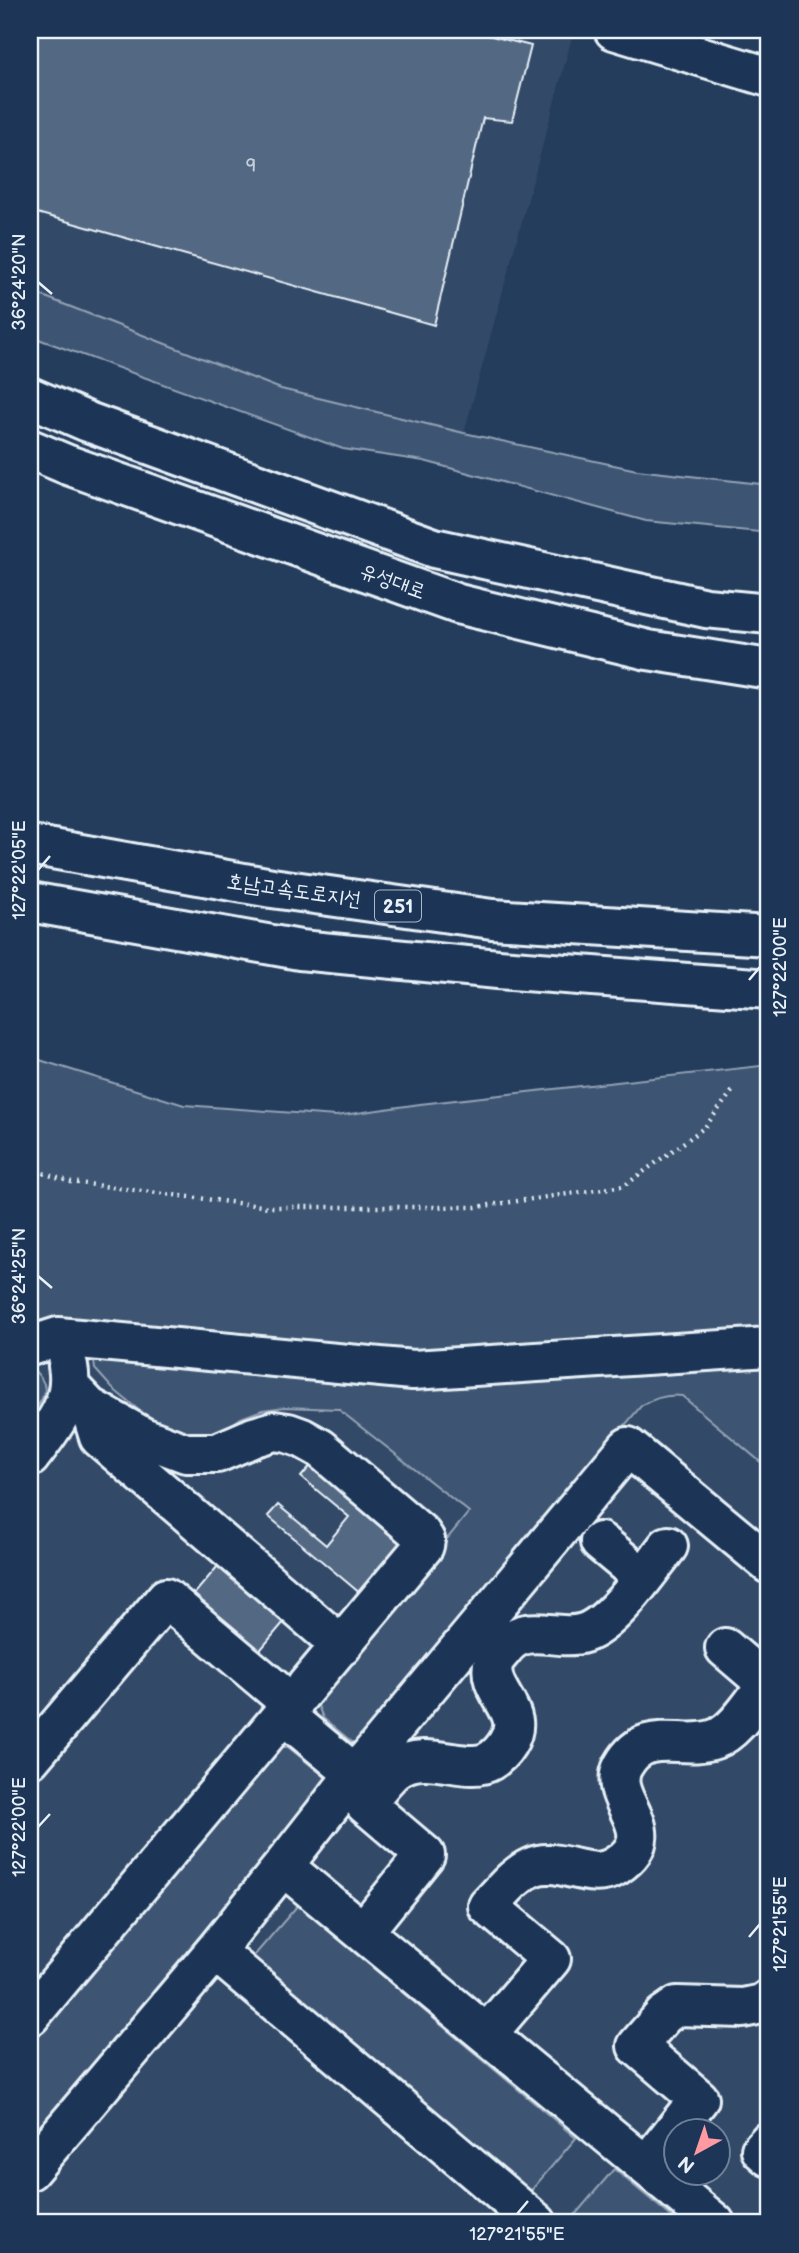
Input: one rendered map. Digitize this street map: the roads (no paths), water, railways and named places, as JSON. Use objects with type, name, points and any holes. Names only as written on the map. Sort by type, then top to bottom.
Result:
[{"type":"main road","points":[[614,30],[769,77]]},
{"type":"main road","points":[[30,397],[88,422],[434,548],[706,608],[769,614]]},
{"type":"main road","name":"유성대로","points":[[30,449],[81,470],[458,604],[648,650],[769,669]]},
{"type":"main road","name":"호남고속도로지선","points":[[30,845],[272,888],[492,919],[769,936]]},
{"type":"main road","points":[[30,902],[300,950],[498,969],[769,989]]},
{"type":"main road","points":[[39,1340],[413,1370],[769,1348]]},
{"type":"main road","points":[[39,1340],[69,1368],[99,1437],[342,1646]]},
{"type":"main road","points":[[30,1457],[58,1419],[66,1403],[80,1397]]},
{"type":"main road","points":[[30,2016],[342,1646],[424,1546],[425,1540],[320,1448],[302,1438],[274,1431],[217,1452],[186,1453],[143,1437],[80,1397]]},
{"type":"main road","points":[[30,2170],[215,1951],[355,1774],[628,1447],[769,1564]]},
{"type":"main road","points":[[600,1542],[642,1577]]},
{"type":"main road","points":[[363,1932],[425,1854],[365,1804],[397,1768],[412,1761],[441,1760],[470,1765],[488,1763],[500,1753],[509,1741],[513,1721],[494,1680],[494,1661],[507,1644],[520,1634],[582,1634],[600,1625],[668,1545]]},
{"type":"main road","points":[[30,1759],[166,1598],[355,1774]]},
{"type":"main road","points":[[487,2035],[551,1959],[488,1906],[517,1876],[535,1866],[559,1864],[597,1872],[613,1868],[629,1855],[638,1837],[635,1819],[619,1783],[622,1768],[632,1753],[645,1744],[667,1740],[692,1742],[715,1739],[732,1729],[768,1683],[726,1648]]},
{"type":"main road","points":[[284,1866],[715,2223]]},
{"type":"main road","points":[[215,1951],[537,2223]]},
{"type":"main road","points":[[646,2166],[699,2099],[637,2046],[664,2015],[677,2006],[743,2008],[762,2004],[769,1999]]},
{"type":"main road","points":[[769,2141],[761,2150],[769,2157]]}]
